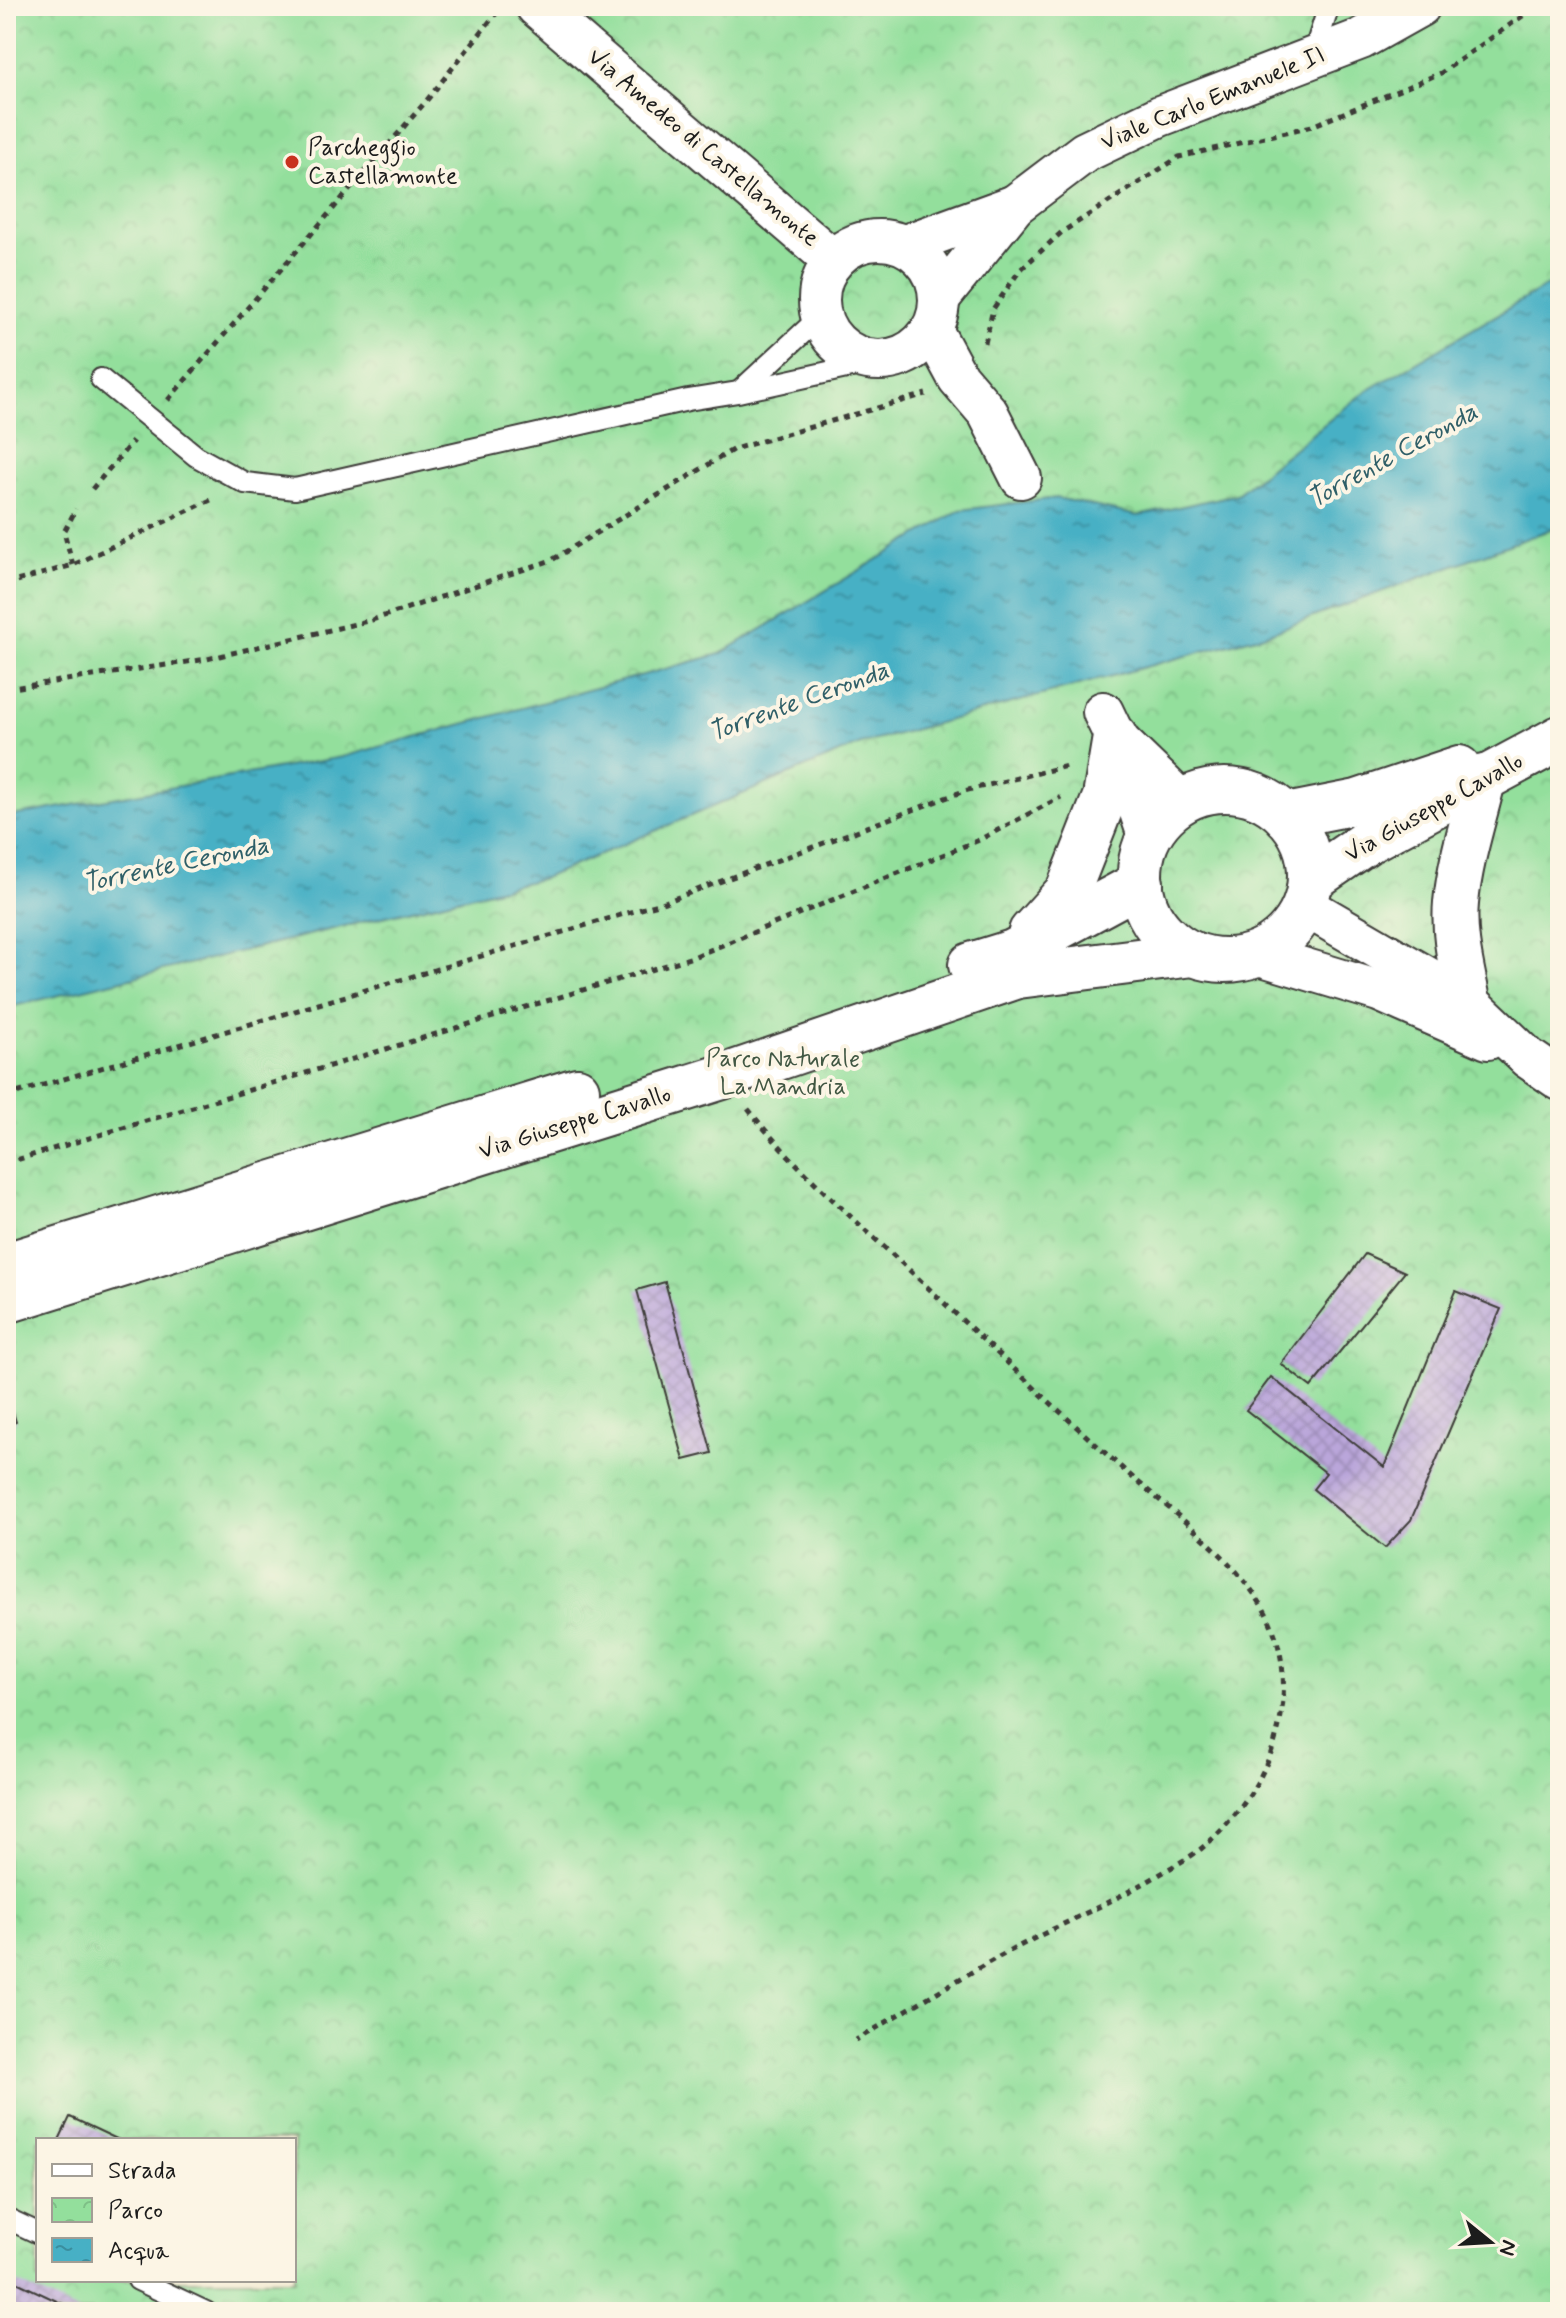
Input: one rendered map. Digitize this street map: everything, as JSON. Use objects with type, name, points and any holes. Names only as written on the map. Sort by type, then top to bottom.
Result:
[{"type":"street","name":"Via Amedeo di Castellamonte","points":[[536,6],[833,260]]},
{"type":"street","name":"Viale Carlo Emanuele II","points":[[914,336],[1015,205],[1085,152],[1160,116],[1361,39],[1404,10]]},
{"type":"street","name":"Viale Carlo Emanuele II","points":[[905,245],[1015,205]]},
{"type":"street","points":[[867,240],[886,240],[905,245],[919,254],[937,282],[914,336],[859,358],[842,348],[828,334],[820,317],[820,287],[833,260],[849,247],[867,240]]},
{"type":"street","points":[[914,336],[958,378],[988,413],[1021,478]]},
{"type":"street","points":[[1109,725],[1182,802]]},
{"type":"street","points":[[1109,725],[1149,839]]},
{"type":"street","points":[[1013,952],[1068,891],[1105,797],[1109,725]]},
{"type":"street","name":"Via Giuseppe Cavallo","points":[[1308,894],[1368,841],[1560,737]]},
{"type":"street","name":"Via Giuseppe Cavallo","points":[[1286,816],[1357,802],[1560,737]]},
{"type":"street","points":[[1468,1001],[1458,950],[1456,906],[1463,860],[1484,777]]},
{"type":"street","points":[[1236,790],[1264,799],[1286,816],[1300,835],[1309,857],[1308,894],[1293,926],[1277,943],[1235,960],[1214,960],[1193,954],[1173,943],[1157,926],[1146,905],[1141,883],[1142,860],[1149,839],[1163,818],[1182,802],[1209,792],[1236,790]]},
{"type":"street","name":"Via Giuseppe Cavallo","points":[[6,1265],[713,1049],[1013,952],[1141,883]]},
{"type":"street","points":[[1308,894],[1468,1001],[1544,1069]]},
{"type":"street","name":"Via Giuseppe Cavallo","points":[[6,1301],[722,1077],[1018,976],[1193,954]]},
{"type":"street","points":[[1256,954],[1379,991],[1544,1069]]},
{"type":"lane","points":[[1312,59],[1329,6]]},
{"type":"lane","points":[[738,392],[820,317]]},
{"type":"lane","points":[[101,379],[196,456],[245,483],[295,489],[688,400],[738,392],[914,336]]},
{"type":"lane","points":[[6,2218],[36,2232]]},
{"type":"lane","points":[[142,2282],[206,2312]]},
{"type":"path","points":[[92,489],[427,100],[501,6]]},
{"type":"path","points":[[6,584],[73,565],[245,483]]},
{"type":"path","points":[[73,565],[64,532],[76,509]]},
{"type":"path","points":[[6,1096],[665,902],[964,791],[1091,759],[1109,725]]},
{"type":"path","points":[[6,1163],[693,957],[979,840],[1071,791]]},
{"type":"path","points":[[722,1077],[774,1142],[857,1223],[1236,1569],[1263,1608],[1279,1650],[1284,1689],[1280,1728],[1265,1771],[1238,1814],[1201,1849],[1153,1878],[996,1958],[856,2040]]},
{"type":"green space","name":"Parco Naturale La Mandria","points":[[6,6],[1560,6],[1560,2312],[6,2312]]},
{"type":"water","name":"Torrente Ceronda","points":[[1560,278],[1560,526],[1267,634],[861,744],[544,878],[6,1008],[6,817],[342,757],[720,654],[960,510],[1057,498],[1138,516],[1237,494],[1362,394]]},
{"type":"building","points":[[1365,1254],[1405,1272],[1311,1387],[1281,1364]]},
{"type":"building","points":[[665,1282],[712,1453],[684,1460],[637,1290]]},
{"type":"building","points":[[1456,1291],[1501,1309],[1411,1520],[1385,1548],[1313,1489],[1326,1473],[1246,1410],[1271,1377],[1384,1467]]},
{"type":"building","points":[[6,1390],[16,1422],[6,1426]]},
{"type":"building","points":[[70,2117],[115,2138],[60,2138]]},
{"type":"building","points":[[6,2277],[80,2312],[6,2312]]},
{"type":"place","name":"Parcheggio Castellamonte","points":[[292,162]]}]
